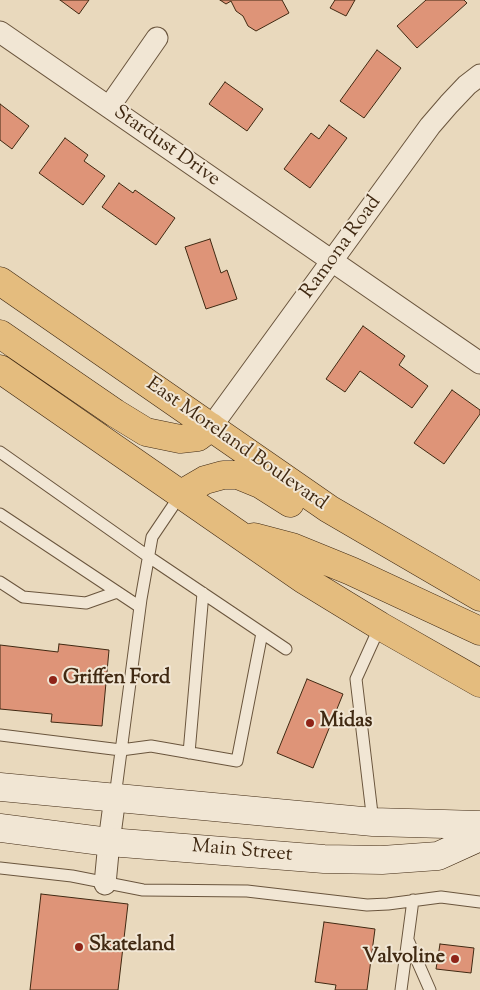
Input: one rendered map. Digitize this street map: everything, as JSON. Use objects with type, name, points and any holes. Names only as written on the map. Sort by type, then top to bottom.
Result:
[{"type":"main road","name":"East Moreland Boulevard","points":[[0,281],[330,509],[480,597]]},
{"type":"main road","points":[[0,334],[115,413],[146,432],[180,439],[198,437],[211,427]]},
{"type":"main road","points":[[0,369],[303,579],[380,626],[480,683]]},
{"type":"main road","points":[[181,494],[205,480],[223,475],[238,476],[260,484],[364,550],[442,576]]},
{"type":"main road","points":[[238,533],[292,547],[351,571],[480,631]]},
{"type":"main road","points":[[0,787],[373,822],[480,825]]},
{"type":"main road","points":[[270,854],[304,844],[355,846],[368,834],[373,822]]},
{"type":"main road","name":"Main Street","points":[[0,828],[108,842],[324,859],[382,860],[438,856],[480,837]]},
{"type":"street","name":"Stardust Drive","points":[[0,32],[480,363]]},
{"type":"street","points":[[109,107],[158,38]]},
{"type":"street","name":"Ramona Road","points":[[211,427],[430,126],[461,91],[480,75]]},
{"type":"street","points":[[105,884],[108,842],[115,797]]},
{"type":"lane","points":[[0,452],[286,649]]},
{"type":"lane","points":[[115,797],[140,607],[152,537],[181,494]]},
{"type":"lane","points":[[0,514],[140,607]]},
{"type":"lane","points":[[0,582],[23,597],[86,603],[117,592]]},
{"type":"lane","points":[[189,753],[203,593]]},
{"type":"lane","points":[[373,822],[356,679],[380,626]]},
{"type":"lane","points":[[0,735],[121,750],[151,746],[237,761],[262,633]]},
{"type":"lane","points":[[0,868],[72,876],[143,890],[247,891],[367,905],[441,897],[480,902]]},
{"type":"lane","points":[[401,990],[413,900]]},
{"type":"lane","points":[[408,938],[430,990]]},
{"type":"building","points":[[60,0],[89,0],[79,14]]},
{"type":"building","points":[[220,0],[282,0],[289,13],[256,31],[248,26],[231,1],[226,4]]},
{"type":"building","points":[[335,0],[355,0],[346,16],[330,8]]},
{"type":"building","points":[[426,0],[464,0],[467,3],[417,48],[397,26]]},
{"type":"building","points":[[377,50],[401,68],[364,118],[340,101]]},
{"type":"building","points":[[225,82],[263,109],[247,131],[209,104]]},
{"type":"building","points":[[0,104],[29,126],[12,149],[0,140]]},
{"type":"building","points":[[329,125],[347,138],[310,188],[284,169],[311,133],[319,139]]},
{"type":"building","points":[[65,138],[88,155],[84,161],[105,176],[83,205],[39,173]]},
{"type":"building","points":[[119,183],[133,193],[135,190],[175,218],[156,245],[102,207]]},
{"type":"building","points":[[210,239],[221,273],[227,270],[237,299],[206,309],[185,247]]},
{"type":"building","points":[[363,326],[405,356],[399,365],[428,386],[412,408],[360,371],[345,392],[326,379]]},
{"type":"building","points":[[452,390],[480,410],[480,414],[444,464],[414,443]]},
{"type":"building","name":"Griffen Ford","points":[[59,644],[109,650],[102,726],[51,722],[52,714],[0,709],[0,645],[58,652]]},
{"type":"building","name":"Midas","points":[[307,679],[343,694],[313,768],[277,753]]},
{"type":"building","name":"Skateland","points":[[41,894],[128,904],[118,990],[30,990]]},
{"type":"building","points":[[324,922],[375,929],[367,990],[335,990],[336,985],[315,982]]},
{"type":"building","name":"Valvoline","points":[[440,944],[474,948],[471,973],[436,969]]},
{"type":"place","name":"Griffen Ford","points":[[53,680]]},
{"type":"place","name":"Midas","points":[[310,723]]},
{"type":"place","name":"Skateland","points":[[79,947]]},
{"type":"place","name":"Valvoline","points":[[455,959]]}]
